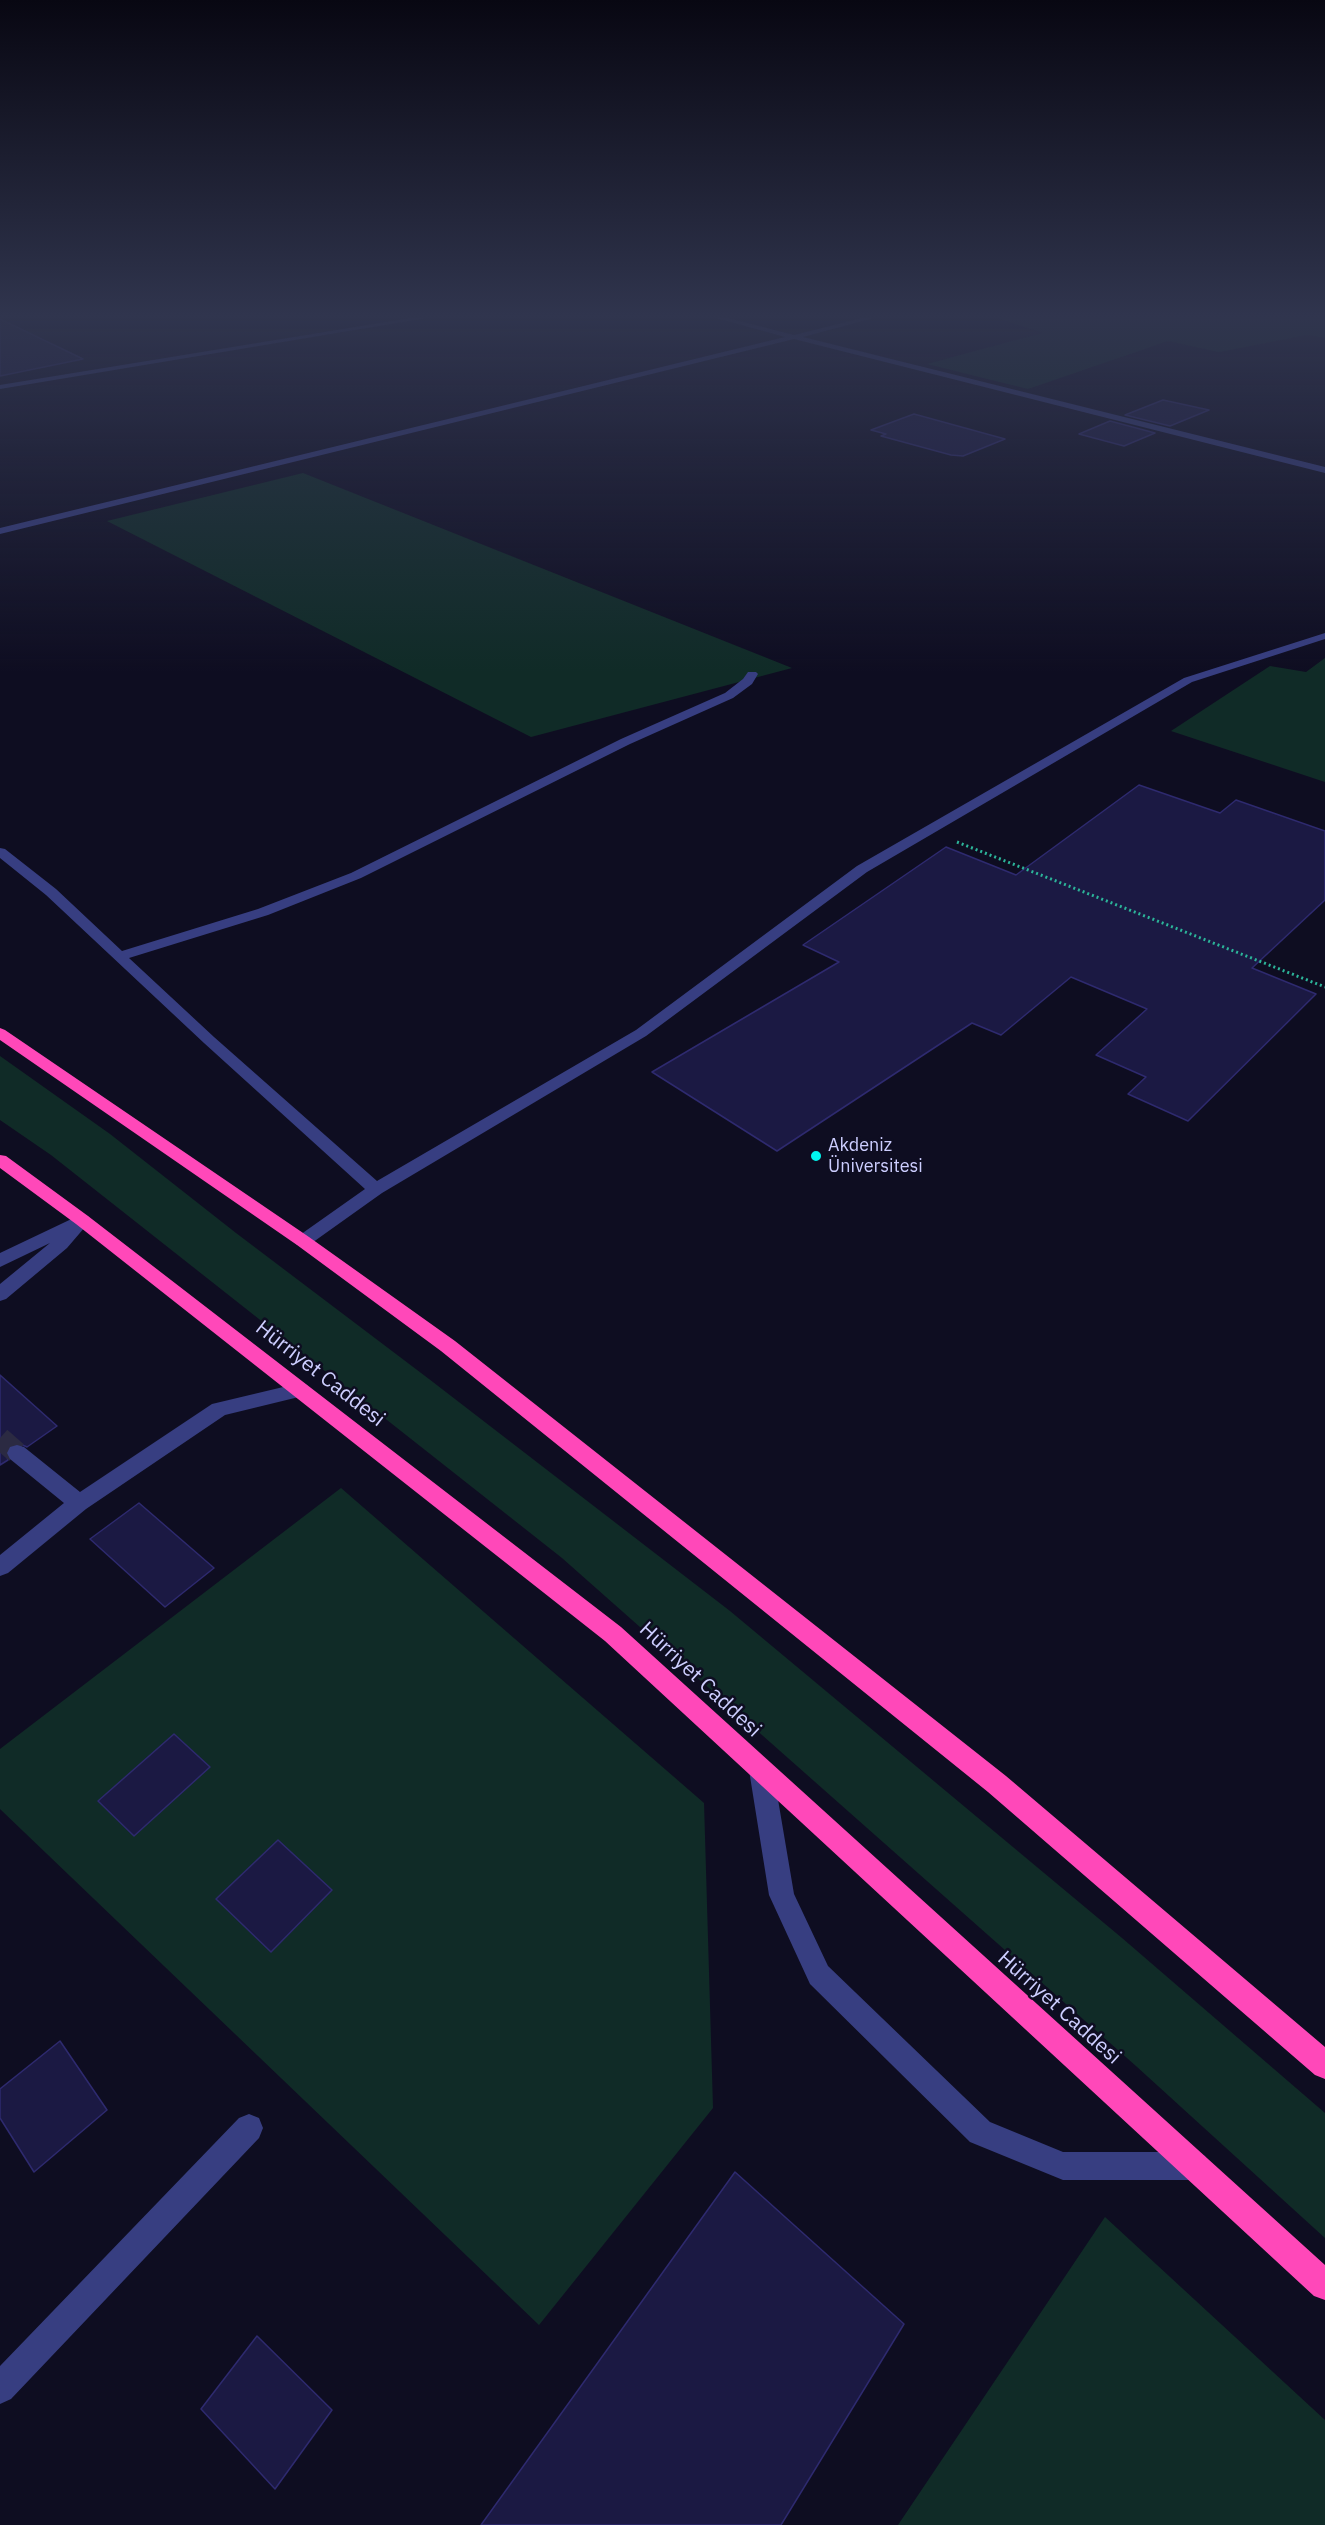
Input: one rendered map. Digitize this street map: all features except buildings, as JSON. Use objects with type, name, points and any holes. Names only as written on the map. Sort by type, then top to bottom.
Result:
[{"type":"highway","points":[[0,1033],[303,1240],[448,1346],[997,1784],[1325,2065]]},
{"type":"highway","name":"Hürriyet Caddesi","points":[[0,1160],[82,1220],[613,1634],[1325,2286]]},
{"type":"street","points":[[0,531],[389,436]]},
{"type":"street","points":[[1188,436],[1325,470]]},
{"type":"street","points":[[303,1240],[376,1189],[641,1033],[862,870],[1188,680],[1325,636]]},
{"type":"street","points":[[119,956],[237,921],[343,881],[651,730],[731,694],[748,683],[752,674]]},
{"type":"street","points":[[0,852],[51,892],[209,1040],[376,1189]]},
{"type":"street","points":[[0,1261],[82,1220]]},
{"type":"street","points":[[0,1294],[61,1244],[82,1220]]},
{"type":"street","points":[[0,1567],[80,1503],[219,1409],[300,1390]]},
{"type":"street","points":[[17,1453],[80,1503]]},
{"type":"street","points":[[761,1770],[782,1895],[819,1975],[980,2132],[1063,2166],[1195,2166]]},
{"type":"street","points":[[0,2388],[249,2128]]},
{"type":"path","points":[[929,831],[1325,987]]},
{"type":"green space","points":[[303,473],[792,668],[531,737],[107,521]]},
{"type":"green space","points":[[1325,658],[1325,782],[1171,731],[1270,666],[1306,672]]},
{"type":"green space","points":[[0,1056],[110,1134],[730,1611],[1122,1938],[1325,2113],[1325,2238],[1136,2066],[562,1558],[51,1155],[0,1120]]},
{"type":"green space","points":[[341,1488],[704,1803],[713,2108],[539,2325],[0,1809],[0,1749]]},
{"type":"green space","points":[[1105,2217],[1325,2420],[1325,2525],[898,2525]]},
{"type":"tunnel","points":[[0,1438],[17,1453]]},
{"type":"place","name":"Akdeniz Üniversitesi","points":[[816,1156]]}]
